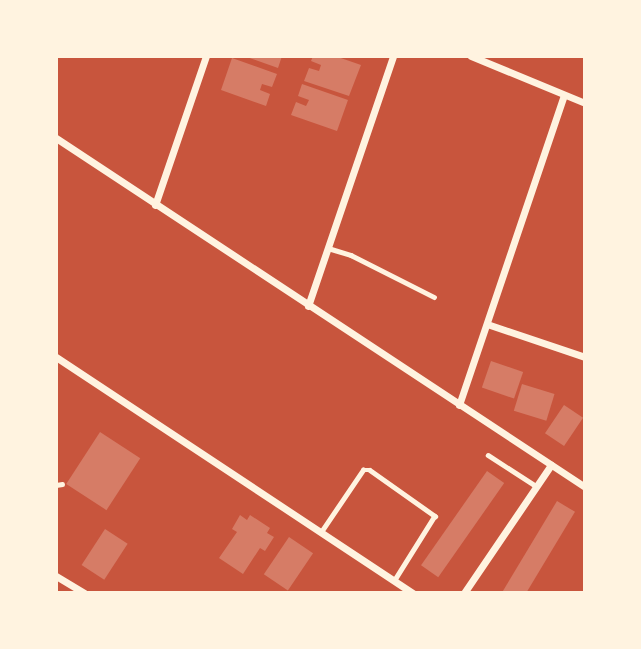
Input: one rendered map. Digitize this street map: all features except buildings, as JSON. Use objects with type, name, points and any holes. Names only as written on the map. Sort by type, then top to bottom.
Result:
[{"type":"street","points":[[155,205],[206,56]]},
{"type":"street","points":[[308,306],[393,56]]},
{"type":"street","points":[[471,56],[585,103]]},
{"type":"street","points":[[459,405],[564,95]]},
{"type":"street","points":[[56,138],[585,487]]},
{"type":"street","points":[[487,324],[585,356]]},
{"type":"street","points":[[56,357],[413,593]]},
{"type":"street","points":[[464,593],[551,465]]},
{"type":"street","points":[[56,576],[84,593]]},
{"type":"lane","points":[[328,248],[351,255],[434,296]]},
{"type":"lane","points":[[488,455],[536,486]]},
{"type":"lane","points":[[321,532],[363,470],[370,470],[435,516],[395,581]]}]
